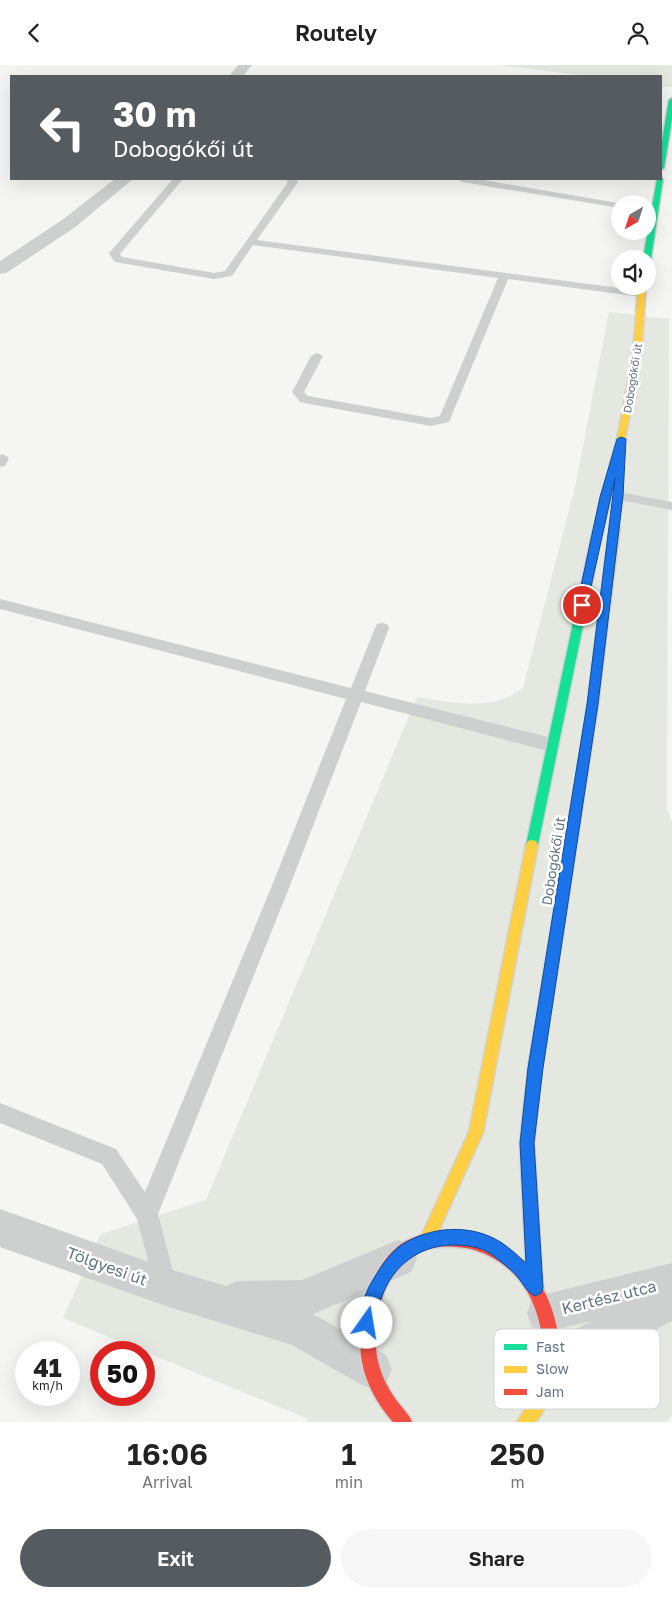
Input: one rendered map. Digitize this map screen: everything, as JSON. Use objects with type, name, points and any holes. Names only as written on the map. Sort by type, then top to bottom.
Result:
[{"type":"main road","points":[[662,165],[669,140],[672,100]]},
{"type":"main road","points":[[655,195],[660,180]]},
{"type":"main road","name":"Dobogókői út","points":[[399,1419],[382,1393],[372,1369],[367,1334],[369,1313],[378,1284],[413,1250],[476,1133],[552,745],[605,497],[621,439],[637,356],[641,295]]},
{"type":"main road","name":"Dobogókői út","points":[[541,1300],[527,1143],[536,1068],[593,704],[617,506],[621,439]]},
{"type":"main road","points":[[413,1250],[436,1238],[455,1237],[486,1243],[496,1248],[514,1261],[541,1300],[550,1329]]},
{"type":"main road","points":[[525,1422],[536,1409]]},
{"type":"street","points":[[237,75],[245,65]]},
{"type":"street","points":[[0,269],[68,224],[124,180]]},
{"type":"street","name":"Tölgyesi út","points":[[0,1228],[166,1287],[300,1328],[372,1369]]},
{"type":"street","name":"Tölgyesi út","points":[[214,1301],[302,1299],[413,1250]]},
{"type":"street","name":"Kertész utca","points":[[541,1300],[672,1282]]},
{"type":"street","name":"Kertész utca","points":[[617,1329],[672,1300]]},
{"type":"lane","points":[[177,180],[114,254],[118,260],[214,276],[228,274],[293,182],[292,180]]},
{"type":"lane","points":[[468,180],[611,204]]},
{"type":"lane","points":[[252,242],[504,277],[611,287]]},
{"type":"lane","points":[[317,356],[298,392],[304,399],[432,422],[445,419],[504,277]]},
{"type":"lane","points":[[617,506],[672,506]]},
{"type":"lane","points":[[0,604],[355,697],[552,745]]},
{"type":"lane","points":[[147,1214],[280,888],[382,628]]},
{"type":"lane","points":[[0,1113],[109,1156],[147,1214],[166,1287]]},
{"type":"shaded area","points":[[498,65],[672,65],[672,87],[662,86],[662,75],[579,75]]},
{"type":"shaded area","points":[[609,312],[669,319],[667,809],[672,822],[672,1415],[666,1422],[308,1422],[306,1418],[155,1356],[155,1341],[119,1341],[63,1318],[101,1234],[206,1200],[417,697],[458,703],[484,703],[510,696],[523,688],[575,487]]},
{"type":"traffic: fast","points":[[662,162],[672,100]]},
{"type":"traffic: fast","points":[[648,250],[660,180]]},
{"type":"traffic: fast","points":[[532,845],[596,538]]},
{"type":"traffic: fast","points":[[564,888],[593,704],[604,613]]},
{"type":"traffic: slow","points":[[596,538],[621,439],[637,356],[641,295]]},
{"type":"traffic: slow","points":[[604,613],[615,528]]},
{"type":"traffic: slow","points":[[427,1241],[476,1133],[532,845]]},
{"type":"traffic: slow","points":[[535,1288],[527,1143],[535,1068],[564,888]]},
{"type":"traffic: slow","points":[[525,1422],[535,1409]]},
{"type":"traffic: jam","points":[[404,1422],[392,1408],[375,1379],[370,1364],[368,1332],[370,1315],[383,1277],[391,1265],[406,1250],[417,1244],[447,1239],[476,1242],[496,1250],[513,1262],[527,1277],[538,1295],[549,1329]]},
{"type":"route","points":[[367,1323],[378,1284],[392,1264],[405,1252],[419,1244],[436,1238],[465,1238],[486,1243],[496,1248],[514,1261],[535,1288],[527,1143],[536,1068],[593,704],[619,496],[621,439],[605,497],[582,605]]}]
